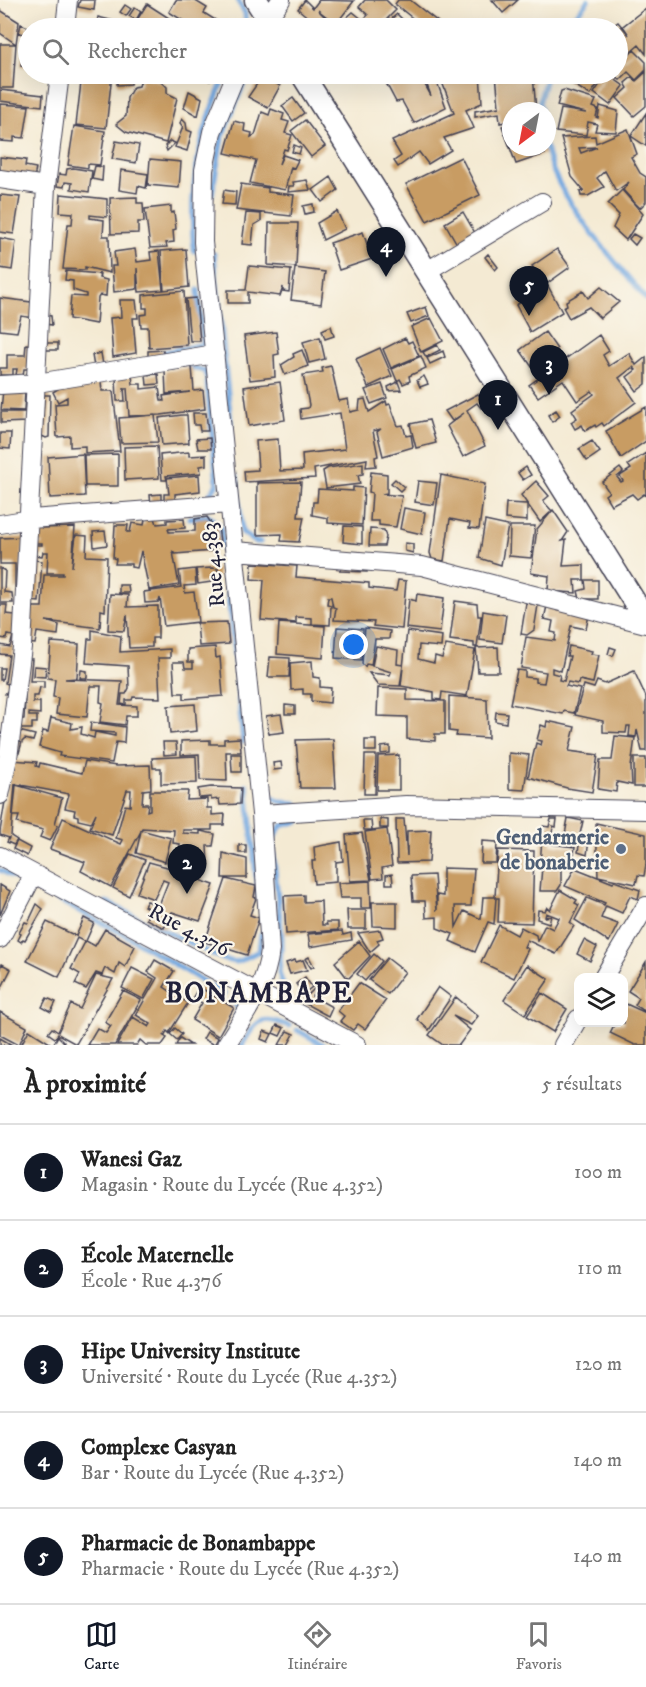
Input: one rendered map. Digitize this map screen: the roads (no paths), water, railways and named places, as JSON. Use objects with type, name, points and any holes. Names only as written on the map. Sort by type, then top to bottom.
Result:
[{"type":"main road","points":[[308,84],[646,622]]},
{"type":"street","points":[[66,18],[68,0]]},
{"type":"street","points":[[0,795],[9,758],[22,648],[31,519],[46,186],[59,84]]},
{"type":"street","name":"Rue 4.383","points":[[226,1045],[259,992],[268,970],[270,950],[261,814],[203,242],[204,170],[212,132],[232,84]]},
{"type":"street","points":[[0,179],[46,186]]},
{"type":"street","points":[[427,271],[542,202]]},
{"type":"street","points":[[0,385],[38,383],[215,354]]},
{"type":"street","points":[[0,524],[31,519],[229,504]]},
{"type":"street","points":[[235,550],[422,566],[646,622]]},
{"type":"street","points":[[261,814],[406,805],[646,810]]},
{"type":"street","name":"Rue 4.376","points":[[0,856],[357,1045]]},
{"type":"street","points":[[0,939],[34,874]]},
{"type":"street","points":[[606,973],[646,906]]},
{"type":"street","points":[[563,1045],[574,1027]]},
{"type":"waterway","points":[[237,0],[245,18]]},
{"type":"waterway","points":[[574,18],[588,0]]},
{"type":"waterway","points":[[194,251],[194,182],[202,139],[222,84]]},
{"type":"waterway","points":[[212,194],[222,137],[244,84]]},
{"type":"waterway","points":[[539,102],[544,84]]},
{"type":"waterway","points":[[548,156],[560,186],[573,207],[602,247],[646,299]]},
{"type":"waterway","points":[[214,254],[231,424]]},
{"type":"waterway","points":[[165,352],[203,344],[198,290]]},
{"type":"waterway","points":[[189,367],[206,371],[217,484],[207,498],[202,498]]},
{"type":"waterway","points":[[237,477],[242,532],[255,542],[260,542]]},
{"type":"waterway","points":[[189,518],[208,516],[221,526],[243,742]]},
{"type":"waterway","points":[[247,785],[258,898]]},
{"type":"waterway","points":[[268,792],[277,800],[296,803]]},
{"type":"waterway","points":[[289,1002],[279,973],[282,939],[272,841],[281,826],[299,821]]},
{"type":"waterway","points":[[0,870],[129,937],[224,994]]},
{"type":"waterway","points":[[106,902],[225,960],[237,962],[259,951],[261,934]]},
{"type":"waterway","points":[[233,1001],[239,1011],[236,1015]]},
{"type":"waterway","points":[[242,1045],[256,1025],[266,1020],[290,1026]]},
{"type":"waterway","points":[[297,1030],[324,1045]]},
{"type":"place","name":"Complexe Casyan","points":[[386,277]]},
{"type":"place","name":"Pharmacie de Bonambappe","points":[[529,316]]},
{"type":"place","name":"Hipe University Institute","points":[[549,395]]},
{"type":"place","name":"Wanesi Gaz","points":[[498,430]]},
{"type":"place","name":"Gendarmerie de bonaberie","points":[[621,849]]},
{"type":"place","name":"École Maternelle","points":[[187,894]]},
{"type":"district","name":"BONAMBAPE","points":[[259,992]]}]
